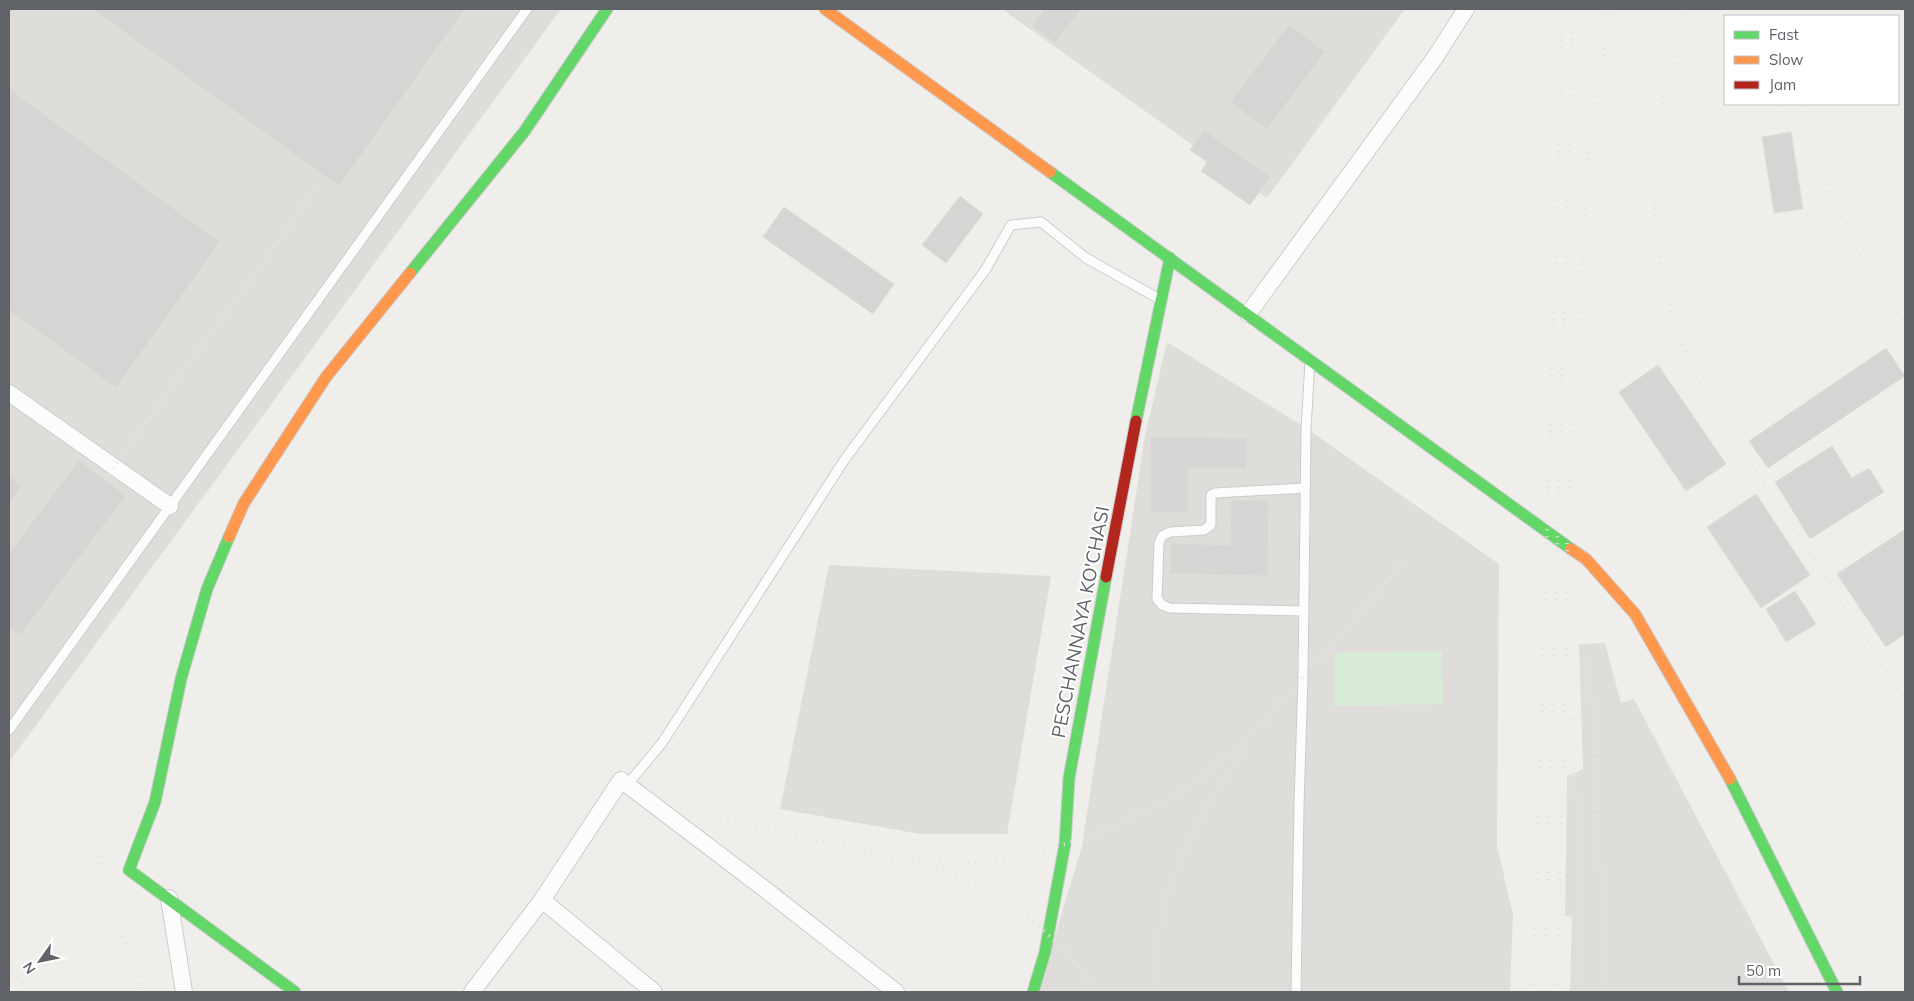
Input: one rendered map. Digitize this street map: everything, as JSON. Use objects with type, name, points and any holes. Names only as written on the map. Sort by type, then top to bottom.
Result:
[{"type":"street","points":[[296,992],[129,870],[155,802],[181,679],[207,589],[244,503],[326,377],[524,132],[607,9]]},
{"type":"street","points":[[825,9],[1557,539],[1586,558],[1635,614],[1728,775],[1837,992]]},
{"type":"street","points":[[1248,314],[1436,56],[1466,9]]},
{"type":"street","name":"PESCHANNAYA KO'CHASI","points":[[1033,992],[1048,935],[1065,844],[1069,778],[1140,398],[1170,258]]},
{"type":"street","points":[[9,393],[170,506]]},
{"type":"street","points":[[472,992],[542,900],[621,780],[896,992]]},
{"type":"street","points":[[169,898],[184,992]]},
{"type":"street","points":[[542,900],[654,992]]},
{"type":"lane","points":[[9,730],[527,9]]},
{"type":"lane","points":[[627,785],[662,743],[845,460],[986,269],[1011,225],[1040,222],[1086,258],[1161,300]]},
{"type":"lane","points":[[1296,992],[1305,488],[1310,359]]},
{"type":"lane","points":[[1304,611],[1170,608],[1162,605],[1157,599],[1159,543],[1162,536],[1170,532],[1204,530],[1208,528],[1211,524],[1211,495],[1215,492],[1305,488]]},
{"type":"shaded area","points":[[9,9],[561,9],[9,762]]},
{"type":"shaded area","points":[[1002,9],[1405,9],[1267,198]]},
{"type":"shaded area","points":[[1167,342],[1306,428],[1499,564],[1497,846],[1513,915],[1510,992],[1038,992],[1082,846],[1145,436]]},
{"type":"shaded area","points":[[829,565],[1051,576],[1007,834],[920,834],[780,809]]},
{"type":"shaded area","points":[[1605,643],[1621,703],[1634,699],[1789,992],[1570,992],[1572,917],[1565,916],[1567,776],[1583,769],[1579,644]]},
{"type":"green space","points":[[1442,651],[1443,704],[1335,706],[1334,653]]},
{"type":"building","points":[[92,9],[465,9],[339,186]]},
{"type":"building","points":[[1045,9],[1081,9],[1055,43],[1032,26]]},
{"type":"building","points":[[1289,24],[1325,52],[1267,129],[1230,102]]},
{"type":"building","points":[[9,89],[220,242],[116,388],[9,310]]},
{"type":"building","points":[[1204,130],[1270,177],[1250,205],[1201,171],[1207,162],[1190,150]]},
{"type":"building","points":[[1791,132],[1803,209],[1774,213],[1762,137]]},
{"type":"building","points":[[960,196],[983,214],[946,263],[922,245]]},
{"type":"building","points":[[784,207],[894,284],[873,314],[763,237]]},
{"type":"building","points":[[1886,348],[1905,376],[1768,468],[1749,441]]},
{"type":"building","points":[[1658,365],[1726,464],[1686,491],[1619,392]]},
{"type":"building","points":[[1150,437],[1247,438],[1247,468],[1188,468],[1188,513],[1150,513]]},
{"type":"building","points":[[1832,446],[1852,478],[1869,468],[1884,492],[1810,539],[1775,482]]},
{"type":"building","points":[[79,460],[126,496],[20,635],[9,627],[9,553]]},
{"type":"building","points":[[9,476],[22,486],[9,504]]},
{"type":"building","points":[[1756,494],[1810,575],[1761,608],[1707,527]]},
{"type":"building","points":[[1231,500],[1269,500],[1268,576],[1170,574],[1171,543],[1230,545]]},
{"type":"building","points":[[1904,530],[1905,634],[1886,647],[1837,574]]},
{"type":"building","points":[[1795,591],[1816,624],[1786,642],[1766,609]]},
{"type":"railway","points":[[1533,992],[1563,9]]},
{"type":"railway","points":[[1544,992],[1573,9]]},
{"type":"railway","points":[[1557,992],[1566,660],[1567,545],[1587,162],[1606,44],[1608,9]]},
{"type":"railway","points":[[1690,9],[1666,93],[1656,150],[1655,208],[1657,237],[1661,266],[1674,323],[1707,397],[1905,698]]},
{"type":"railway","points":[[1765,9],[1766,15]]},
{"type":"railway","points":[[1781,9],[1783,15]]},
{"type":"railway","points":[[1777,105],[1782,134]]},
{"type":"railway","points":[[1804,105],[1820,163],[1849,234],[1905,323]]},
{"type":"railway","points":[[105,480],[321,182]]},
{"type":"railway","points":[[1265,720],[1405,562]]},
{"type":"railway","points":[[1590,661],[1606,992]]},
{"type":"railway","points":[[714,817],[897,859],[949,863],[982,863],[1014,858],[1065,844],[1116,825],[1165,802],[1234,751],[1268,716]]},
{"type":"railway","points":[[1570,719],[1579,838],[1583,992]]},
{"type":"railway","points":[[1151,992],[1162,916],[1180,862],[1200,820],[1249,742]]},
{"type":"railway","points":[[98,856],[142,992]]},
{"type":"railway","points":[[929,866],[955,874],[979,885],[1003,898],[1025,914],[1065,951],[1100,992]]},
{"type":"railway","points":[[9,966],[28,992]]},
{"type":"traffic: fast","points":[[410,273],[524,132],[607,9]]},
{"type":"traffic: fast","points":[[1050,172],[1571,549]]},
{"type":"traffic: fast","points":[[1136,421],[1170,258]]},
{"type":"traffic: fast","points":[[229,537],[207,589],[181,679],[155,802],[129,870],[295,992]]},
{"type":"traffic: fast","points":[[1033,992],[1045,952],[1065,844],[1069,778],[1106,577]]},
{"type":"traffic: fast","points":[[1730,779],[1837,992]]},
{"type":"traffic: slow","points":[[825,9],[1050,172]]},
{"type":"traffic: slow","points":[[229,537],[244,503],[326,377],[410,273]]},
{"type":"traffic: slow","points":[[1571,549],[1586,559],[1635,614],[1730,779]]},
{"type":"traffic: jam","points":[[1106,577],[1136,421]]}]
